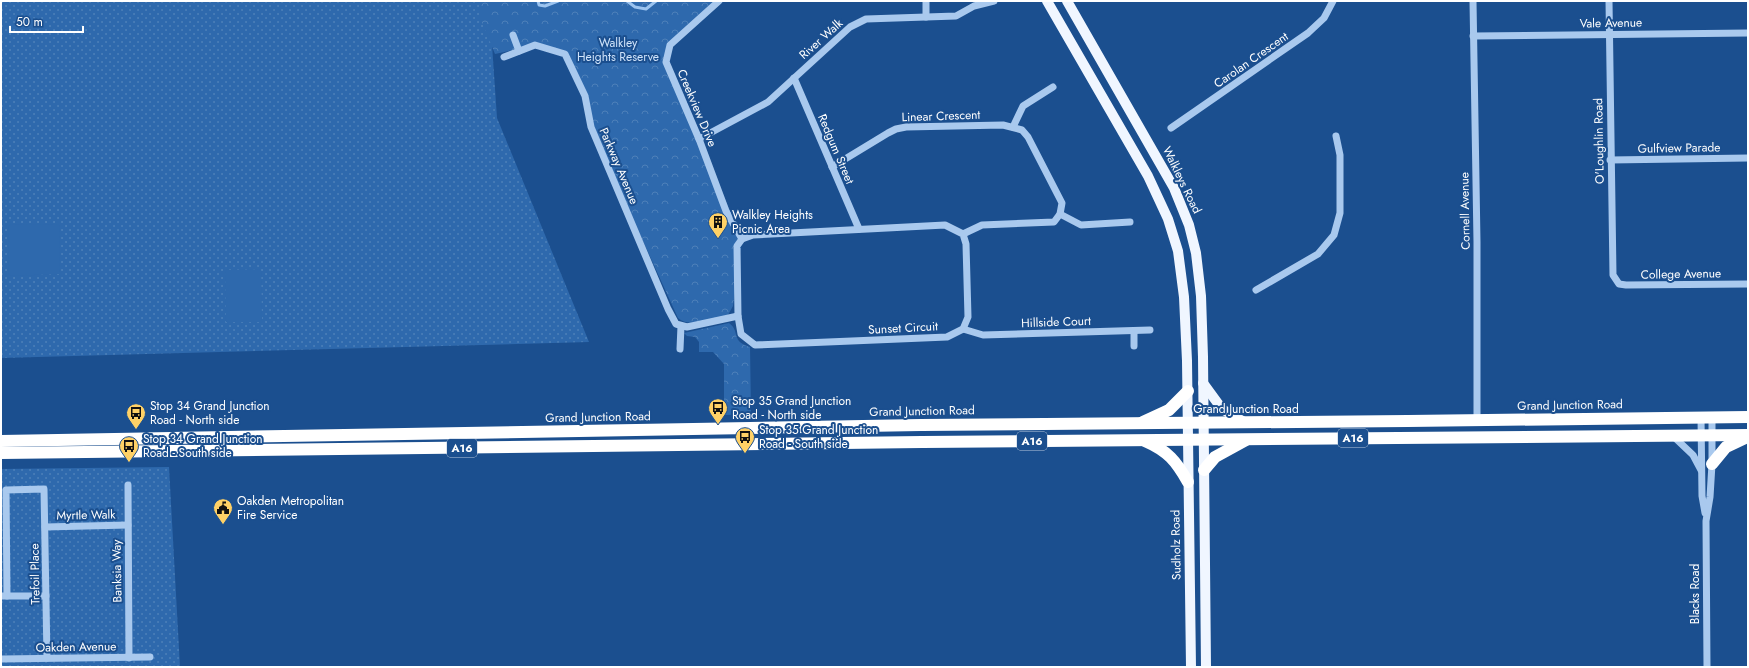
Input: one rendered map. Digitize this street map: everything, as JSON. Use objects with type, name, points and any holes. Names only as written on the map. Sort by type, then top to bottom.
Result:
[{"type":"highway","points":[[1138,424],[1169,410],[1188,391]]},
{"type":"highway","name":"Grand Junction Road","points":[[1,441],[913,425],[1748,417]]},
{"type":"highway","points":[[1477,420],[1478,437]]},
{"type":"highway","points":[[1712,464],[1726,447],[1748,436]]},
{"type":"highway","name":"A16","points":[[1,453],[1188,439],[1748,436]]},
{"type":"highway","points":[[158,438],[161,445],[170,451]]},
{"type":"highway","points":[[1204,470],[1215,458],[1249,439]]},
{"type":"highway","points":[[1142,440],[1163,450],[1171,457],[1179,466],[1188,482]]},
{"type":"main road","points":[[1047,1],[1148,176],[1168,219],[1178,251],[1182,276],[1186,323],[1188,423]]},
{"type":"main road","name":"Walkleys Road","points":[[1067,1],[1164,169],[1188,220],[1196,253],[1200,280],[1204,439]]},
{"type":"main road","points":[[1203,383],[1222,409],[1246,423]]},
{"type":"main road","name":"Sudholz Road","points":[[1188,423],[1191,667]]},
{"type":"main road","points":[[1204,439],[1206,667]]},
{"type":"street","name":"Creekview Drive","points":[[719,1],[670,45],[666,62],[699,139],[726,211],[742,239]]},
{"type":"street","points":[[926,1],[926,17]]},
{"type":"street","name":"River Walk","points":[[699,139],[768,102],[850,27],[866,19],[956,16],[977,4],[994,1]]},
{"type":"street","name":"Carolan Crescent","points":[[1171,128],[1308,34],[1324,18],[1333,1]]},
{"type":"street","name":"Cornell Avenue","points":[[1473,1],[1477,242],[1477,420]]},
{"type":"street","name":"O'Loughlin Road","points":[[1608,1],[1612,270],[1616,281]]},
{"type":"street","name":"Vale Avenue","points":[[1473,36],[1748,33]]},
{"type":"street","points":[[512,35],[519,51]]},
{"type":"street","name":"Parkway Avenue","points":[[504,57],[535,45],[565,54],[585,96],[591,127],[668,309],[676,324],[681,326]]},
{"type":"street","name":"Redgum Street","points":[[794,78],[859,230]]},
{"type":"street","points":[[963,234],[982,225],[1054,222],[1060,214],[1062,203],[1028,137],[1022,130],[1013,127],[1023,106],[1053,87]]},
{"type":"street","name":"Linear Crescent","points":[[832,167],[896,129],[1003,125],[1013,127]]},
{"type":"street","points":[[1256,290],[1318,254],[1334,235],[1340,213],[1340,155],[1336,136]]},
{"type":"street","name":"Gulfview Parade","points":[[1610,160],[1748,158]]},
{"type":"street","points":[[1060,214],[1082,225],[1130,222]]},
{"type":"street","points":[[742,239],[753,235],[945,225],[963,234],[966,244],[968,317],[963,329]]},
{"type":"street","name":"Sunset Circuit","points":[[742,239],[737,246],[738,316],[741,334],[754,346],[947,337],[963,329]]},
{"type":"street","name":"College Avenue","points":[[1616,281],[1626,285],[1748,284]]},
{"type":"street","points":[[680,349],[681,326],[695,326],[738,316]]},
{"type":"street","name":"Hillside Court","points":[[963,329],[983,335],[1150,330]]},
{"type":"street","points":[[1134,331],[1134,346]]},
{"type":"street","name":"Blacks Road","points":[[1706,417],[1706,436],[1702,472],[1702,496],[1706,521],[1707,667]]},
{"type":"street","points":[[1673,436],[1693,455],[1702,472]]},
{"type":"street","name":"Blacks Road","points":[[1706,436],[1712,464],[1710,497],[1706,521]]},
{"type":"street","name":"Banksia Way","points":[[128,485],[129,658]]},
{"type":"street","name":"Trefoil Place","points":[[4,596],[6,490],[44,489],[47,658]]},
{"type":"street","name":"Myrtle Walk","points":[[45,527],[128,524]]},
{"type":"street","points":[[4,596],[46,596]]},
{"type":"street","name":"Oakden Avenue","points":[[1,659],[150,657]]},
{"type":"green space","points":[[1,1],[489,1],[497,118],[589,342],[1,358]]},
{"type":"green space","name":"Walkley Heights Reserve","points":[[481,1],[719,1],[670,45],[666,62],[742,239],[733,306],[728,315],[695,323],[689,323],[678,318],[591,127],[587,109],[565,54],[535,45],[495,54],[481,20]]},
{"type":"green space","points":[[59,224],[60,274],[9,276],[8,225]]},
{"type":"green space","points":[[261,269],[262,322],[226,322],[225,270]]},
{"type":"green space","points":[[729,323],[733,326],[740,342],[750,347],[751,414],[724,415],[724,364],[713,352],[699,352],[699,342],[695,337],[687,336],[684,333]]},
{"type":"green space","points":[[169,467],[180,667],[1,667],[1,469]]},
{"type":"waterway","points":[[538,1],[539,5],[545,6],[558,1]]},
{"type":"waterway","points":[[627,1],[635,7],[646,9],[656,1]]},
{"type":"place","name":"Walkley Heights Picnic Area","points":[[718,239]]},
{"type":"place","name":"Stop 35 Grand Junction Road - North side","points":[[718,425]]},
{"type":"place","name":"Stop 34 Grand Junction Road - North side","points":[[136,430]]},
{"type":"place","name":"Stop 35 Grand Junction Road - South side","points":[[745,454]]},
{"type":"place","name":"Stop 34 Grand Junction Road - South side","points":[[129,463]]},
{"type":"place","name":"Oakden Metropolitan Fire Service","points":[[223,525]]}]
